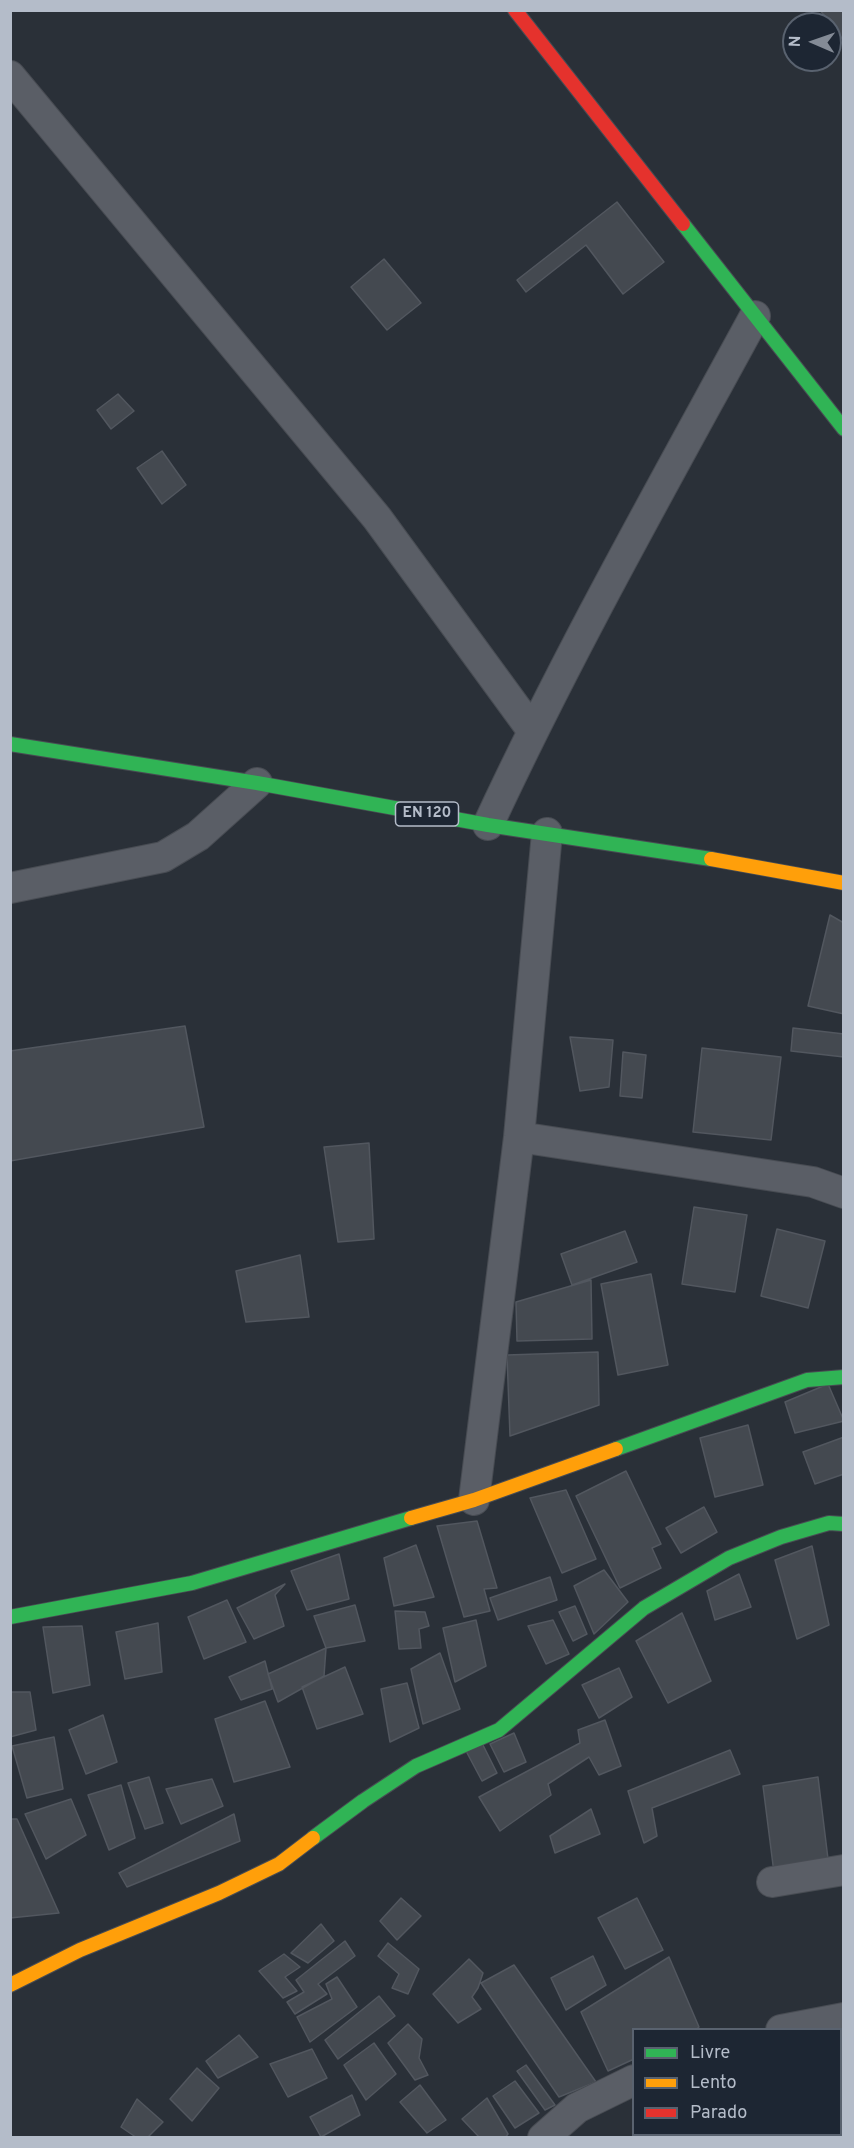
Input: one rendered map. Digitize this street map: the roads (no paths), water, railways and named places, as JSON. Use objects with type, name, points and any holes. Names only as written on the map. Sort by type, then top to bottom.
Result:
[{"type":"street","points":[[515,10],[843,429]]},
{"type":"street","points":[[10,76],[377,518],[532,730]]},
{"type":"street","points":[[488,825],[532,730],[596,606],[755,316]]},
{"type":"street","name":"EN 120","points":[[10,744],[257,783],[488,825],[843,883]]},
{"type":"street","points":[[10,888],[163,857],[198,836],[257,783]]},
{"type":"street","points":[[474,1500],[519,1137],[547,833]]},
{"type":"street","points":[[519,1137],[813,1182],[843,1193]]},
{"type":"street","points":[[10,1617],[192,1583],[474,1500],[807,1380],[843,1377]]},
{"type":"street","points":[[10,1985],[80,1950],[219,1893],[279,1864],[363,1801],[416,1766],[499,1730],[644,1608],[729,1558],[829,1522],[843,1524]]},
{"type":"street","points":[[772,1882],[843,1870]]},
{"type":"street","points":[[791,2028],[843,2018]]},
{"type":"street","points":[[543,2138],[577,2108],[632,2080]]}]
